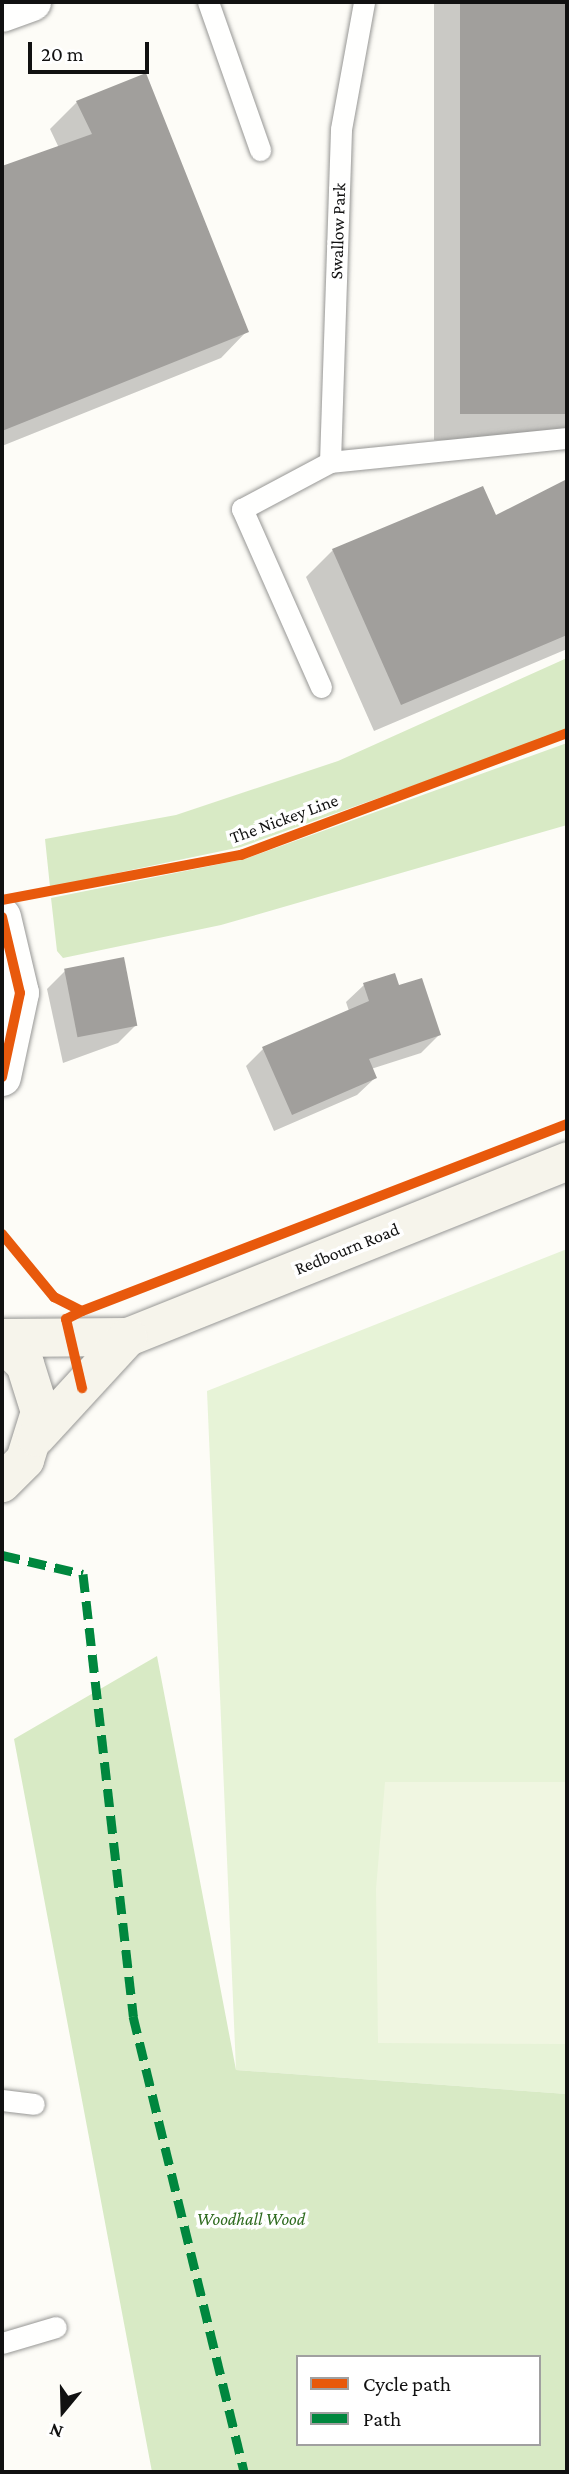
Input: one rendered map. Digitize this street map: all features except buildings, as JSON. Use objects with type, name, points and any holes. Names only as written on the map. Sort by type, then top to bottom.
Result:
[{"type":"main road","name":"Redbourn Road","points":[[2,1340],[128,1337],[567,1161]]},
{"type":"main road","name":"Redbourn Road","points":[[2,1483],[25,1460],[36,1437],[128,1337]]},
{"type":"main road","points":[[2,1340],[25,1364],[36,1387],[36,1437]]},
{"type":"street","points":[[2,13],[32,2]]},
{"type":"street","points":[[2,917],[20,993],[2,1077]]},
{"type":"lane","points":[[208,2],[260,150]]},
{"type":"lane","name":"Swallow Park","points":[[330,462],[341,129],[364,2]]},
{"type":"lane","points":[[321,687],[242,509],[330,462],[567,438]]},
{"type":"lane","points":[[2,2100],[34,2104]]},
{"type":"lane","points":[[2,2343],[56,2327]]},
{"type":"green space","points":[[567,658],[567,731],[241,847],[50,887],[45,839],[176,815],[338,761]]},
{"type":"green space","points":[[567,743],[567,825],[221,925],[63,958],[57,951],[51,898],[245,859]]},
{"type":"green space","points":[[567,1249],[567,2094],[236,2070],[207,1391]]},
{"type":"green space","name":"Woodhall Wood","points":[[157,1656],[236,2070],[567,2094],[567,2472],[152,2472],[14,1739]]},
{"type":"green space","points":[[385,1782],[567,1782],[567,2044],[378,2043],[376,1889]]},
{"type":"marked path","points":[[2,1555],[83,1574],[133,2016],[244,2472]]},
{"type":"cycle path","name":"The Nickey Line","points":[[2,900],[241,855],[567,733]]},
{"type":"cycle path","points":[[2,917],[20,993],[2,1077]]},
{"type":"cycle path","points":[[2,1234],[54,1297],[82,1311],[567,1124]]},
{"type":"cycle path","points":[[82,1311],[66,1319],[82,1388]]}]
